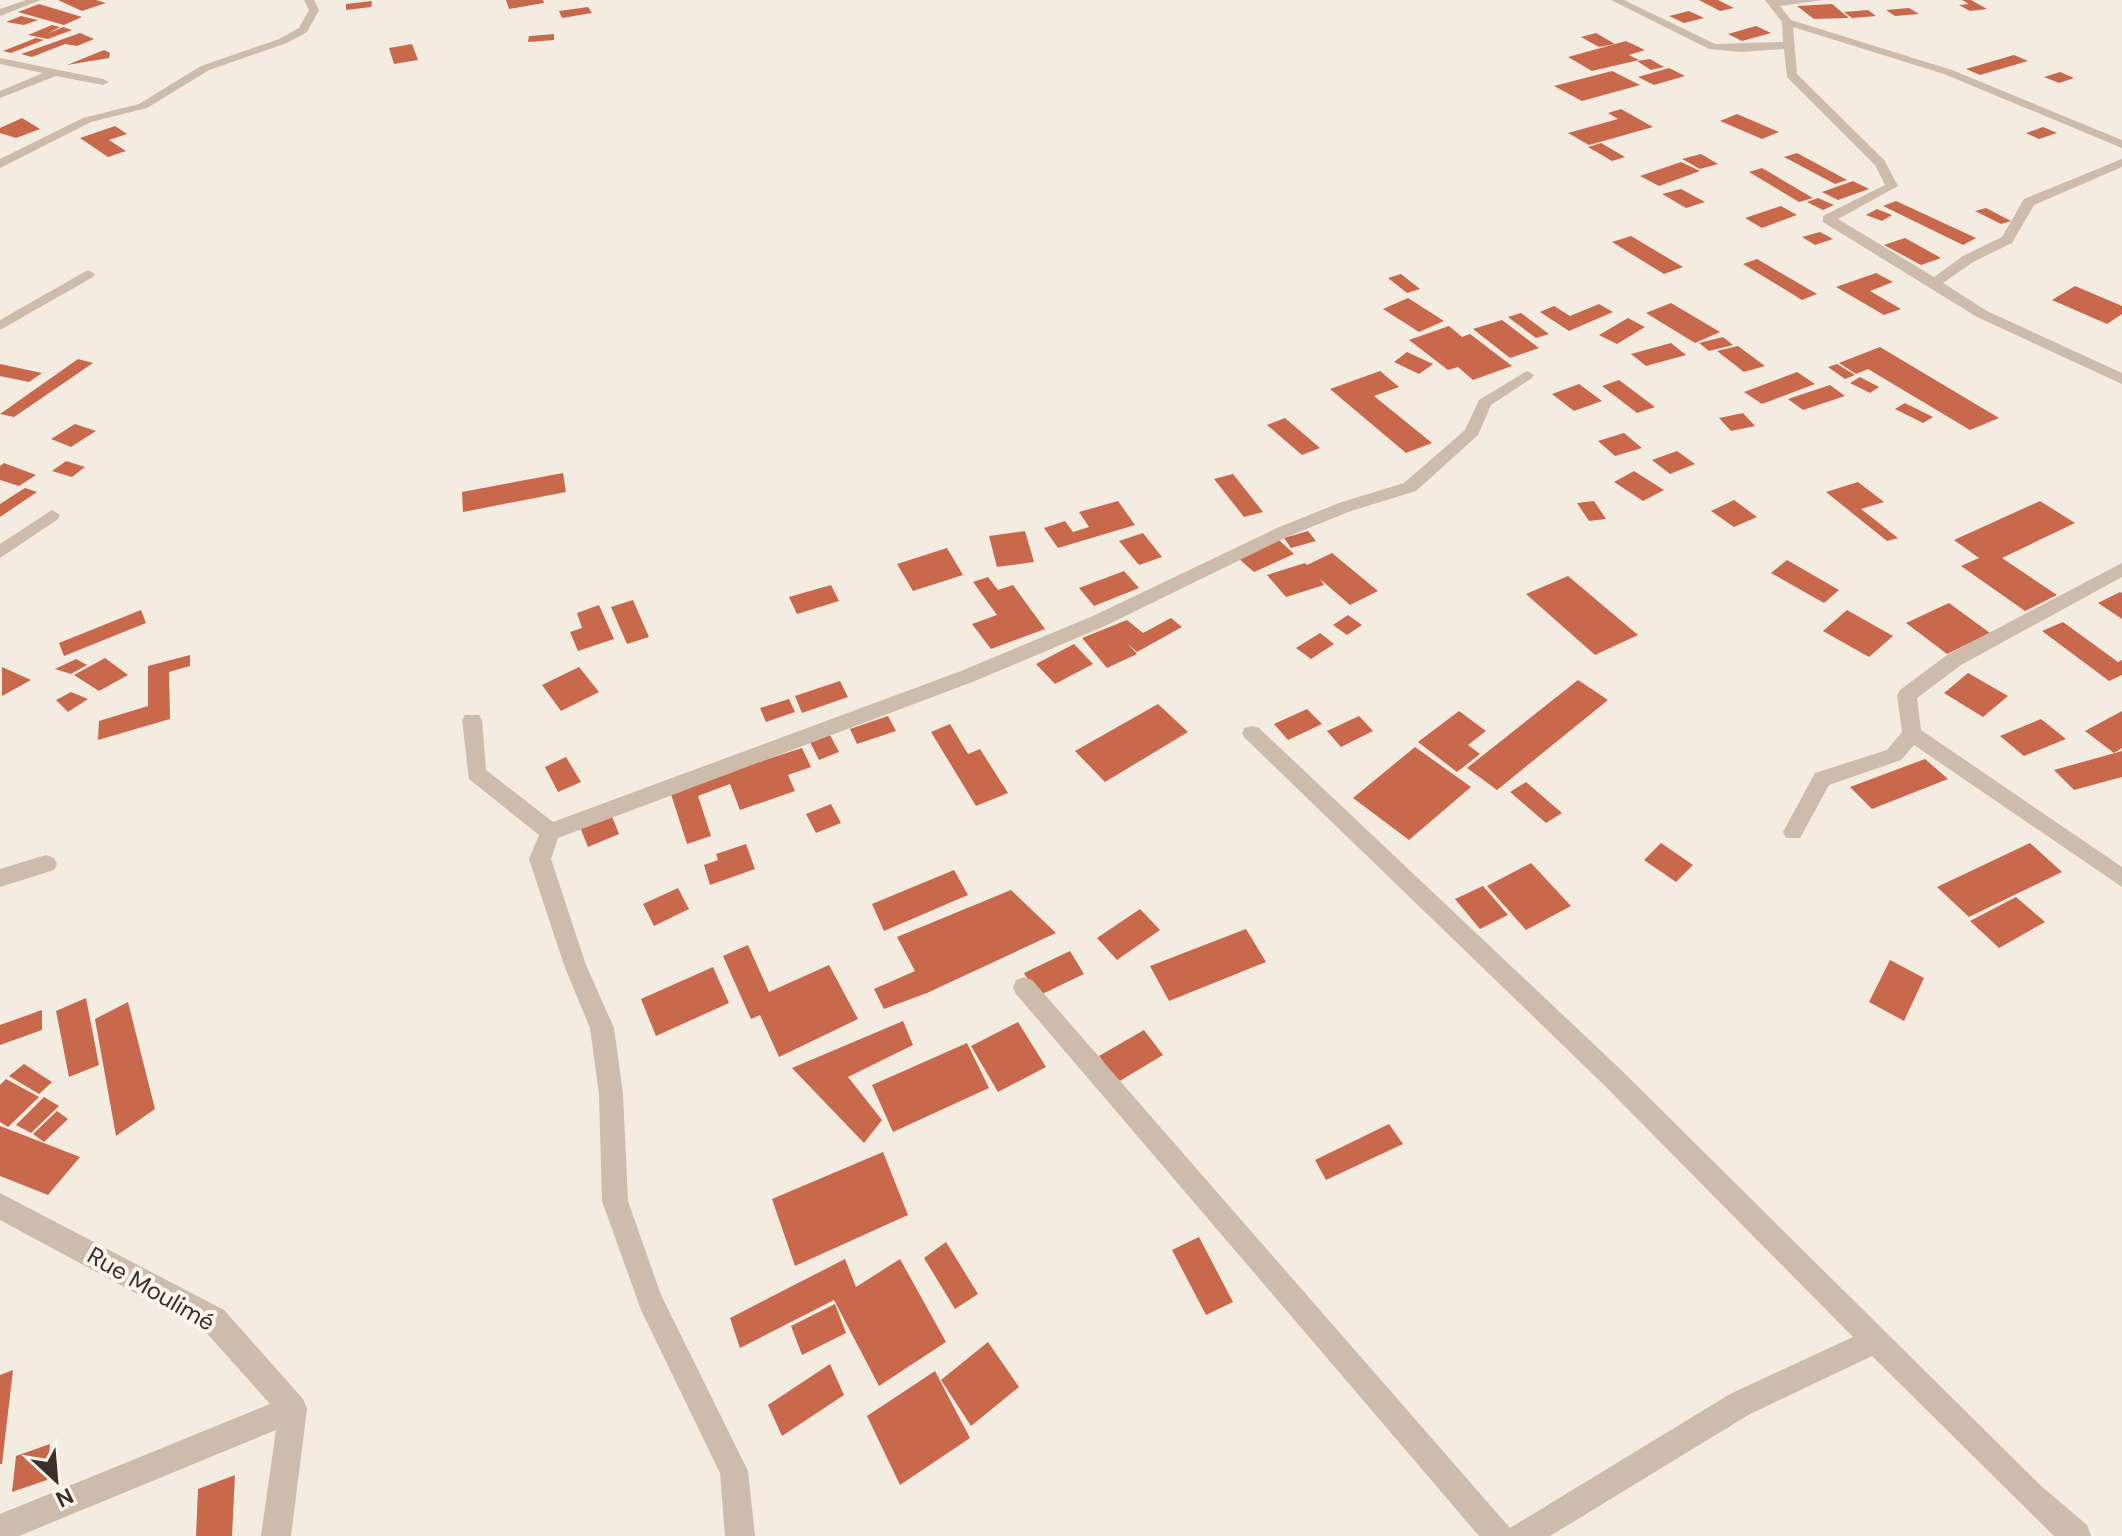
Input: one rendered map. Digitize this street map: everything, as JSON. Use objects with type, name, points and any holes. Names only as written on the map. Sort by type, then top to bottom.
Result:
[{"type":"street","points":[[0,13],[36,0]]},
{"type":"street","points":[[0,164],[87,120],[143,106],[205,68],[283,41],[303,30],[314,10],[309,0]]},
{"type":"street","points":[[1616,0],[1713,47],[1741,49],[1791,45]]},
{"type":"street","points":[[1772,1],[1818,0]]},
{"type":"street","points":[[1772,1],[1787,22],[1791,75],[1880,163],[1892,186],[1828,219],[1982,314],[2122,379]]},
{"type":"street","points":[[1787,22],[1948,72],[2122,144]]},
{"type":"street","points":[[0,61],[103,82]]},
{"type":"street","points":[[0,95],[56,72]]},
{"type":"street","points":[[1934,283],[1968,259],[2007,240],[2029,202],[2122,163]]},
{"type":"street","points":[[0,326],[88,274]]},
{"type":"street","points":[[740,1536],[734,1471],[650,1301],[615,1201],[611,1094],[602,1028],[575,965],[540,859],[550,832],[968,676],[1099,621],[1283,532],[1345,507],[1410,487],[1472,432],[1484,403],[1527,375]]},
{"type":"street","points":[[0,552],[52,515]]},
{"type":"street","points":[[1793,832],[1822,779],[1894,755],[1912,734],[1907,695],[1954,660],[2122,569]]},
{"type":"street","points":[[472,720],[476,773],[550,832]]},
{"type":"street","points":[[1252,733],[1557,1023],[2030,1495],[2076,1536]]},
{"type":"street","points":[[1912,734],[2122,878]]},
{"type":"street","points":[[0,878],[46,864]]},
{"type":"street","points":[[1024,987],[1499,1536]]},
{"type":"street","name":"Rue Moulimé","points":[[0,1206],[214,1320],[293,1409]]},
{"type":"street","points":[[1522,1536],[1740,1404],[1876,1340]]},
{"type":"street","points":[[0,1529],[293,1409],[276,1536]]},
{"type":"building","points":[[58,0],[96,0],[106,3],[82,11]]},
{"type":"building","points":[[506,0],[543,0],[544,3],[509,9]]},
{"type":"building","points":[[1699,0],[1718,0],[1734,8],[1720,11]]},
{"type":"building","points":[[1962,0],[1971,0],[1987,9],[1970,11],[1959,5],[1969,4]]},
{"type":"building","points":[[372,1],[371,7],[346,10],[346,4]]},
{"type":"building","points":[[39,4],[82,17],[64,25],[18,12]]},
{"type":"building","points":[[1832,4],[1849,18],[1814,19],[1797,6]]},
{"type":"building","points":[[588,7],[592,13],[562,18],[559,11]]},
{"type":"building","points":[[1909,8],[1919,14],[1895,16],[1886,10]]},
{"type":"building","points":[[1868,10],[1876,16],[1852,18],[1844,12]]},
{"type":"building","points":[[1689,11],[1704,18],[1684,23],[1669,16]]},
{"type":"building","points":[[21,16],[38,20],[24,25],[6,22]]},
{"type":"building","points":[[52,25],[60,27],[47,34],[63,27],[72,30],[48,39],[28,35]]},
{"type":"building","points":[[1756,26],[1771,33],[1742,41],[1728,34]]},
{"type":"building","points":[[80,33],[94,39],[77,46],[65,44],[32,57],[21,54]]},
{"type":"building","points":[[1596,33],[1615,44],[1599,47],[1581,37]]},
{"type":"building","points":[[554,34],[554,40],[528,42],[529,36]]},
{"type":"building","points":[[36,38],[44,40],[11,53],[3,51]]},
{"type":"building","points":[[1626,41],[1645,50],[1629,55],[1639,60],[1592,71],[1568,57]]},
{"type":"building","points":[[412,44],[418,60],[394,64],[389,48]]},
{"type":"building","points":[[104,50],[110,53],[109,58],[67,65]]},
{"type":"building","points":[[2014,55],[2028,61],[1980,75],[1966,69]]},
{"type":"building","points":[[1650,59],[1664,67],[1651,70],[1637,61]]},
{"type":"building","points":[[1669,68],[1685,76],[1654,85],[1638,77]]},
{"type":"building","points":[[1612,71],[1640,85],[1582,101],[1554,86]]},
{"type":"building","points":[[2060,72],[2074,78],[2059,83],[2044,77]]},
{"type":"building","points":[[1621,109],[1653,127],[1589,145],[1568,133],[1618,119],[1608,113]]},
{"type":"building","points":[[1737,114],[1779,132],[1762,139],[1720,121]]},
{"type":"building","points":[[22,118],[40,129],[16,138],[0,133],[0,128]]},
{"type":"building","points":[[115,126],[127,134],[109,140],[126,151],[108,157],[80,138]]},
{"type":"building","points":[[2043,127],[2057,133],[2039,139],[2026,133]]},
{"type":"building","points":[[1601,143],[1625,157],[1612,161],[1588,147]]},
{"type":"building","points":[[1797,153],[1847,180],[1835,184],[1784,157]]},
{"type":"building","points":[[1701,154],[1718,164],[1700,169],[1682,159]]},
{"type":"building","points":[[1681,162],[1700,171],[1659,186],[1640,176]]},
{"type":"building","points":[[1762,168],[1813,198],[1799,202],[1749,172]]},
{"type":"building","points":[[1853,181],[1869,189],[1838,200],[1822,192]]},
{"type":"building","points":[[1681,189],[1705,202],[1686,208],[1662,194]]},
{"type":"building","points":[[1818,198],[1834,205],[1823,210],[1807,202]]},
{"type":"building","points":[[1896,201],[1976,238],[1963,245],[1883,206]]},
{"type":"building","points":[[1781,206],[1797,215],[1762,228],[1745,218]]},
{"type":"building","points":[[1986,208],[2011,221],[2001,224],[1975,211]]},
{"type":"building","points":[[1877,209],[1892,215],[1882,221],[1866,215]]},
{"type":"building","points":[[1820,232],[1833,239],[1815,245],[1802,237]]},
{"type":"building","points":[[1631,236],[1683,267],[1664,274],[1612,242]]},
{"type":"building","points":[[1905,238],[1941,258],[1921,265],[1884,245]]},
{"type":"building","points":[[1757,259],[1817,294],[1802,300],[1743,264]]},
{"type":"building","points":[[1876,273],[1893,282],[1870,291],[1901,309],[1884,315],[1836,287]]},
{"type":"building","points":[[1401,274],[1420,289],[1407,293],[1388,278]]},
{"type":"building","points":[[2075,286],[2122,306],[2122,314],[2107,324],[2052,300]]},
{"type":"building","points":[[1408,298],[1444,321],[1419,332],[1383,309]]},
{"type":"building","points":[[1671,303],[1720,332],[1695,343],[1646,313]]},
{"type":"building","points":[[1599,304],[1613,312],[1569,331],[1540,312],[1554,306],[1570,316]]},
{"type":"building","points":[[1521,313],[1549,334],[1536,338],[1508,317]]},
{"type":"building","points":[[1628,318],[1645,327],[1617,344],[1599,335]]},
{"type":"building","points":[[1502,320],[1539,348],[1510,358],[1473,329]]},
{"type":"building","points":[[1449,326],[1462,337],[1470,334],[1512,366],[1473,380],[1458,367],[1448,370],[1409,340]]},
{"type":"building","points":[[1723,337],[1733,345],[1709,351],[1699,343]]},
{"type":"building","points":[[1671,343],[1686,355],[1646,366],[1631,354]]},
{"type":"building","points":[[1738,346],[1765,366],[1744,372],[1717,351]]},
{"type":"building","points":[[1880,347],[1999,418],[1970,430],[1868,369],[1856,374],[1839,363]]},
{"type":"building","points":[[1407,352],[1433,364],[1419,374],[1394,362]]},
{"type":"building","points":[[78,359],[93,363],[14,417],[0,414]]},
{"type":"building","points":[[0,364],[42,373],[29,382],[0,376]]},
{"type":"building","points":[[1837,364],[1855,375],[1845,379],[1828,367]]},
{"type":"building","points":[[1380,371],[1399,387],[1374,396],[1432,443],[1406,453],[1330,389]]},
{"type":"building","points":[[1797,372],[1815,384],[1762,404],[1744,392]]},
{"type":"building","points":[[1860,377],[1879,387],[1870,393],[1850,383]]},
{"type":"building","points":[[1619,380],[1655,407],[1637,413],[1602,386]]},
{"type":"building","points":[[1579,384],[1602,401],[1574,411],[1552,394]]},
{"type":"building","points":[[1830,385],[1845,396],[1803,410],[1788,399]]},
{"type":"building","points":[[1905,403],[1933,417],[1923,423],[1895,409]]},
{"type":"building","points":[[1743,413],[1755,426],[1731,431],[1719,418]]},
{"type":"building","points":[[1285,418],[1320,448],[1302,455],[1267,425]]},
{"type":"building","points":[[75,424],[96,431],[71,447],[51,439]]},
{"type":"building","points":[[1624,433],[1642,448],[1615,456],[1598,441]]},
{"type":"building","points":[[1677,451],[1695,464],[1670,474],[1652,460]]},
{"type":"building","points":[[66,461],[85,467],[72,477],[52,471]]},
{"type":"building","points":[[4,463],[36,475],[19,486],[0,480],[0,466]]},
{"type":"building","points":[[1634,471],[1664,490],[1643,501],[1614,482]]},
{"type":"building","points":[[563,473],[566,492],[463,512],[462,492]]},
{"type":"building","points":[[1233,474],[1263,512],[1244,517],[1214,479]]},
{"type":"building","points":[[1858,482],[1884,502],[1861,509],[1898,538],[1887,541],[1826,492]]},
{"type":"building","points":[[25,488],[37,492],[0,517],[0,504]]},
{"type":"building","points":[[1734,500],[1757,517],[1734,527],[1711,511]]},
{"type":"building","points":[[1118,501],[1135,525],[1058,548],[1044,528],[1065,521],[1073,532],[1089,527],[1079,512]]},
{"type":"building","points":[[1594,501],[1606,519],[1589,521],[1577,503]]},
{"type":"building","points":[[2040,501],[2075,523],[2002,558],[2057,595],[2025,611],[1961,566],[1979,558],[1954,540]]},
{"type":"building","points":[[1025,531],[1034,562],[997,567],[989,536]]},
{"type":"building","points":[[1308,531],[1316,541],[1291,548],[1284,538]]},
{"type":"building","points":[[1143,533],[1162,557],[1139,565],[1119,541]]},
{"type":"building","points":[[1279,540],[1294,554],[1254,572],[1238,558]]},
{"type":"building","points":[[947,548],[963,575],[913,591],[897,564]]},
{"type":"building","points":[[1332,553],[1378,591],[1350,605],[1320,579],[1324,585],[1286,597],[1267,575],[1305,563],[1307,565]]},
{"type":"building","points":[[1787,560],[1839,590],[1824,603],[1771,573]]},
{"type":"building","points":[[1124,571],[1139,588],[1094,606],[1079,588]]},
{"type":"building","points":[[1568,576],[1638,635],[1595,655],[1526,594]]},
{"type":"building","points":[[988,577],[998,590],[1013,585],[1045,629],[991,649],[972,624],[997,615],[973,582]]},
{"type":"building","points":[[831,585],[839,601],[797,614],[789,597]]},
{"type":"building","points":[[2122,593],[2122,619],[2098,603]]},
{"type":"building","points":[[633,600],[649,637],[627,644],[611,607]]},
{"type":"building","points":[[1949,603],[1990,633],[1947,654],[1906,623]]},
{"type":"building","points":[[599,605],[614,639],[578,651],[570,632],[582,628],[577,613]]},
{"type":"building","points":[[141,610],[146,623],[64,656],[59,643]]},
{"type":"building","points":[[1847,610],[1893,636],[1869,657],[1823,631]]},
{"type":"building","points":[[1348,615],[1362,625],[1347,635],[1333,625]]},
{"type":"building","points":[[1171,618],[1182,627],[1137,652],[1127,643],[1137,654],[1107,668],[1082,638],[1127,620],[1143,633]]},
{"type":"building","points":[[2063,622],[2118,662],[2122,660],[2122,675],[2109,681],[2042,631]]},
{"type":"building","points":[[1320,633],[1334,644],[1311,659],[1296,648]]},
{"type":"building","points":[[1074,644],[1093,664],[1055,684],[1036,664]]},
{"type":"building","points":[[190,655],[190,666],[169,672],[170,719],[98,740],[99,721],[148,706],[148,666]]},
{"type":"building","points":[[105,658],[128,675],[99,691],[74,675]]},
{"type":"building","points":[[76,659],[87,665],[71,674],[55,669]]},
{"type":"building","points":[[2,667],[31,680],[2,696]]},
{"type":"building","points":[[579,667],[599,692],[561,711],[542,685]]},
{"type":"building","points":[[1968,673],[2008,696],[1983,717],[1944,693]]},
{"type":"building","points":[[1578,680],[1608,700],[1497,790],[1467,768]]},
{"type":"building","points":[[840,681],[848,697],[802,713],[795,696]]},
{"type":"building","points":[[71,692],[88,699],[68,712],[56,700]]},
{"type":"building","points":[[789,699],[795,712],[766,722],[760,708]]},
{"type":"building","points":[[1158,704],[1188,732],[1105,782],[1075,751]]},
{"type":"building","points":[[1307,709],[1322,724],[1288,740],[1274,724]]},
{"type":"building","points":[[1459,711],[1486,731],[1468,745],[1480,754],[1457,772],[1418,742]]},
{"type":"building","points":[[2122,711],[2122,748],[2114,753],[2085,731]]},
{"type":"building","points":[[888,716],[896,731],[857,744],[850,729]]},
{"type":"building","points":[[1359,716],[1373,731],[1341,747],[1327,731]]},
{"type":"building","points":[[2041,719],[2066,739],[2024,756],[2000,736]]},
{"type":"building","points":[[950,724],[968,754],[980,749],[1008,793],[976,806],[931,732]]},
{"type":"building","points":[[830,735],[839,752],[819,760],[810,742]]},
{"type":"building","points":[[1415,747],[1471,787],[1409,840],[1353,798]]},
{"type":"building","points":[[802,748],[811,767],[788,775],[795,791],[740,810],[730,784],[698,796],[711,836],[687,844],[670,791]]},
{"type":"building","points":[[2122,751],[2122,777],[2074,790],[2054,770]]},
{"type":"building","points":[[566,757],[581,782],[558,792],[545,767]]},
{"type":"building","points":[[1925,759],[1948,779],[1872,809],[1850,787]]},
{"type":"building","points":[[1526,782],[1562,813],[1546,823],[1510,792]]},
{"type":"building","points":[[831,804],[841,823],[816,833],[806,814]]},
{"type":"building","points":[[609,809],[619,834],[588,847],[578,822]]},
{"type":"building","points":[[1661,843],[1693,865],[1676,882],[1644,860]]},
{"type":"building","points":[[2030,843],[2062,872],[1969,917],[1937,887]]},
{"type":"building","points":[[746,844],[755,869],[710,885],[704,865],[718,860],[716,854]]},
{"type":"building","points":[[1531,863],[1571,906],[1526,930],[1487,886]]},
{"type":"building","points":[[954,870],[968,895],[884,931],[872,904]]},
{"type":"building","points":[[1483,886],[1508,915],[1480,929],[1455,899]]},
{"type":"building","points":[[678,888],[689,909],[654,926],[643,904]]},
{"type":"building","points":[[1011,890],[1056,933],[927,993],[884,1009],[874,989],[915,971],[897,937]]},
{"type":"building","points":[[2016,897],[2045,922],[1999,948],[1970,921]]},
{"type":"building","points":[[1140,909],[1160,930],[1117,960],[1097,938]]},
{"type":"building","points":[[1246,929],[1266,962],[1169,1001],[1150,966]]},
{"type":"building","points":[[748,945],[769,992],[829,965],[858,1019],[779,1057],[760,1015],[751,1019],[723,956]]},
{"type":"building","points":[[1070,951],[1084,974],[1038,996],[1024,973]]},
{"type":"building","points":[[1890,960],[1924,978],[1904,1021],[1869,1002]]},
{"type":"building","points":[[713,967],[729,1003],[656,1036],[641,999]]},
{"type":"building","points":[[86,998],[99,1065],[69,1077],[56,1011]]},
{"type":"building","points":[[128,1002],[155,1109],[116,1136],[95,1019]]},
{"type":"building","points":[[42,1010],[42,1030],[0,1045],[0,1025]]},
{"type":"building","points":[[903,1021],[913,1045],[848,1077],[882,1120],[864,1143],[792,1068]]},
{"type":"building","points":[[1018,1022],[1046,1067],[998,1092],[971,1046]]},
{"type":"building","points":[[1144,1030],[1163,1055],[1118,1082],[1099,1056]]},
{"type":"building","points":[[967,1043],[989,1088],[893,1132],[872,1085]]},
{"type":"building","points":[[24,1064],[52,1082],[39,1094],[9,1076]]},
{"type":"building","points":[[6,1079],[39,1097],[8,1127],[0,1122],[0,1085]]},
{"type":"building","points":[[44,1097],[59,1106],[31,1133],[16,1125]]},
{"type":"building","points":[[57,1111],[68,1119],[44,1142],[33,1134]]},
{"type":"building","points":[[1389,1124],[1403,1144],[1326,1180],[1315,1160]]},
{"type":"building","points":[[0,1126],[80,1157],[48,1195],[0,1176]]},
{"type":"building","points":[[883,1152],[908,1215],[795,1266],[772,1199]]},
{"type":"building","points":[[1199,1237],[1233,1302],[1206,1315],[1172,1250]]},
{"type":"building","points":[[946,1242],[978,1294],[955,1309],[924,1258]]},
{"type":"building","points":[[845,1259],[856,1287],[900,1259],[946,1342],[879,1386],[834,1300],[740,1348],[730,1318]]},
{"type":"building","points":[[835,1304],[846,1333],[802,1355],[791,1326]]},
{"type":"building","points":[[988,1342],[1019,1387],[971,1426],[941,1380]]},
{"type":"building","points":[[830,1364],[844,1395],[782,1436],[768,1405]]},
{"type":"building","points":[[13,1370],[2,1464],[0,1464],[0,1375]]},
{"type":"building","points":[[935,1371],[970,1438],[900,1485],[867,1416]]},
{"type":"building","points":[[50,1444],[47,1480],[12,1492],[16,1456]]},
{"type":"building","points":[[235,1475],[232,1536],[196,1536],[198,1489]]}]
